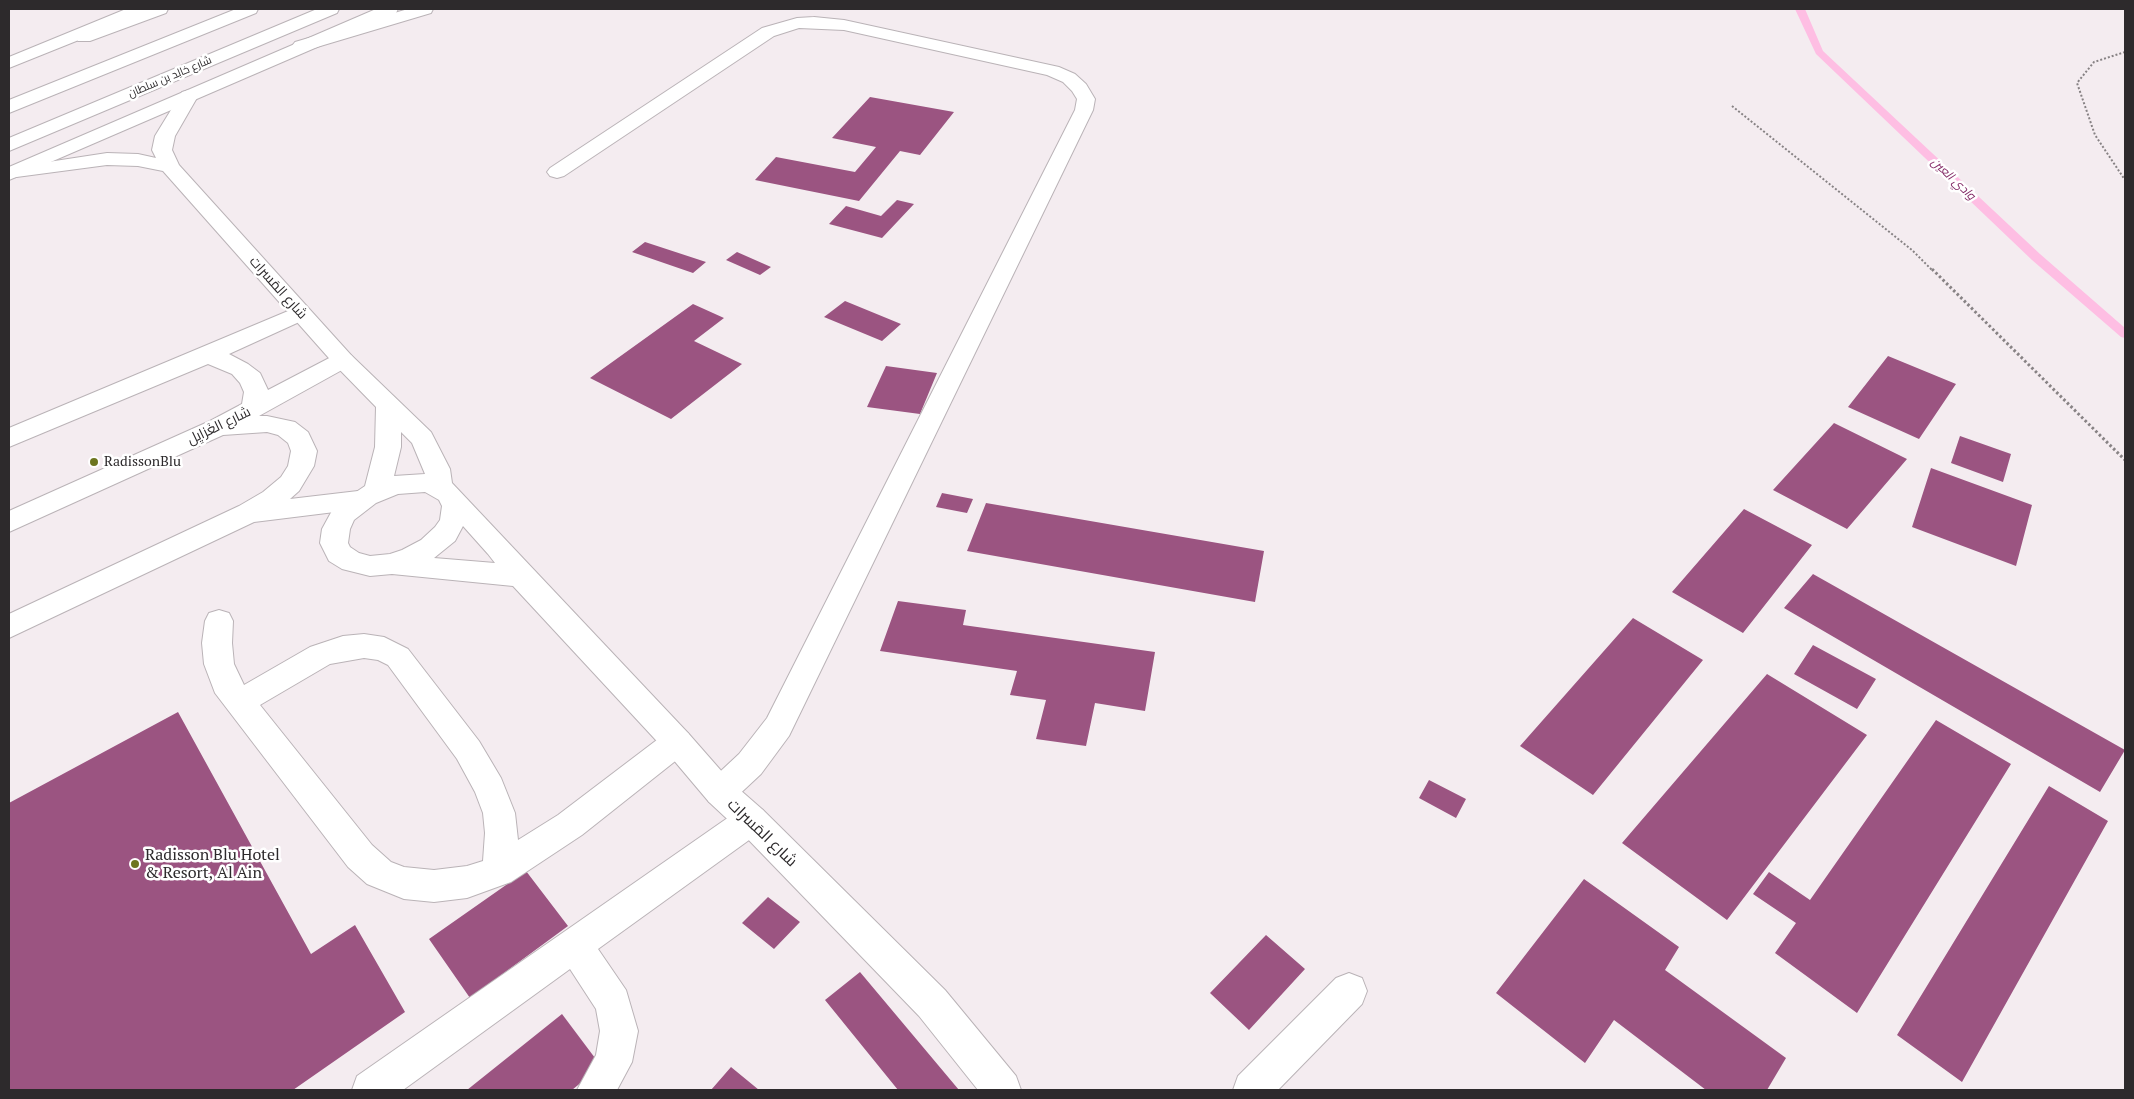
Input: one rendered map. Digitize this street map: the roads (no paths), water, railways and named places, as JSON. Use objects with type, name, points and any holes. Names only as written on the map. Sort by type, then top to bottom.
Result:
[{"type":"main road","points":[[9,64],[140,9]]},
{"type":"main road","points":[[9,64],[160,9]]},
{"type":"main road","points":[[9,107],[250,9]]},
{"type":"main road","name":"شارع خالِد بن سلطان","points":[[9,145],[331,9]]},
{"type":"main road","points":[[10,173],[390,9]]},
{"type":"main road","points":[[301,46],[425,9]]},
{"type":"main road","points":[[557,172],[768,32],[798,23],[814,22],[844,25],[1053,71],[1069,78],[1080,88],[1086,98],[1084,110],[778,727],[750,764],[720,792]]},
{"type":"main road","name":"شارع المَسرات","points":[[190,96],[165,136],[162,150],[170,167],[343,360],[422,438],[437,469],[444,491],[486,533],[521,576],[677,742],[720,792],[751,820],[932,1003],[1002,1090]]},
{"type":"main road","points":[[10,173],[108,159],[138,160],[170,167]]},
{"type":"main road","points":[[9,438],[206,356],[300,313]]},
{"type":"main road","points":[[206,356],[225,361],[240,369],[251,379],[256,392],[253,409]]},
{"type":"main road","name":"شارع الغَزايِل","points":[[9,522],[219,427],[343,360]]},
{"type":"main road","points":[[388,406],[388,446],[367,496],[343,514],[336,529],[334,543],[340,554],[352,562],[370,566],[390,564],[435,566],[521,576]]},
{"type":"main road","points":[[9,627],[248,513],[272,499],[290,484],[301,466],[304,451],[299,438],[286,428],[267,424],[219,427]]},
{"type":"main road","points":[[248,513],[367,496],[394,485],[410,483],[426,483],[444,491],[455,506],[453,520],[445,534],[431,547],[411,558],[390,564]]},
{"type":"main road","points":[[219,621],[218,664],[226,684],[360,856],[379,873],[404,883],[434,886],[467,882],[499,871],[570,825],[677,742]]},
{"type":"main road","points":[[240,702],[320,655],[343,648],[364,646],[384,649],[398,657],[468,750],[490,788],[499,813],[502,833],[499,871]]},
{"type":"main road","points":[[371,1090],[751,820]]},
{"type":"main road","points":[[575,945],[613,1003],[619,1031],[613,1062],[596,1090]]},
{"type":"main road","points":[[1252,1090],[1349,991]]},
{"type":"waterway","name":"وادي العين","points":[[1800,9],[1819,52],[2036,257],[2125,334]]},
{"type":"place","name":"RadissonBlu","points":[[94,462]]},
{"type":"place","name":"Radisson Blu Hotel & Resort, Al Ain","points":[[135,864]]}]
